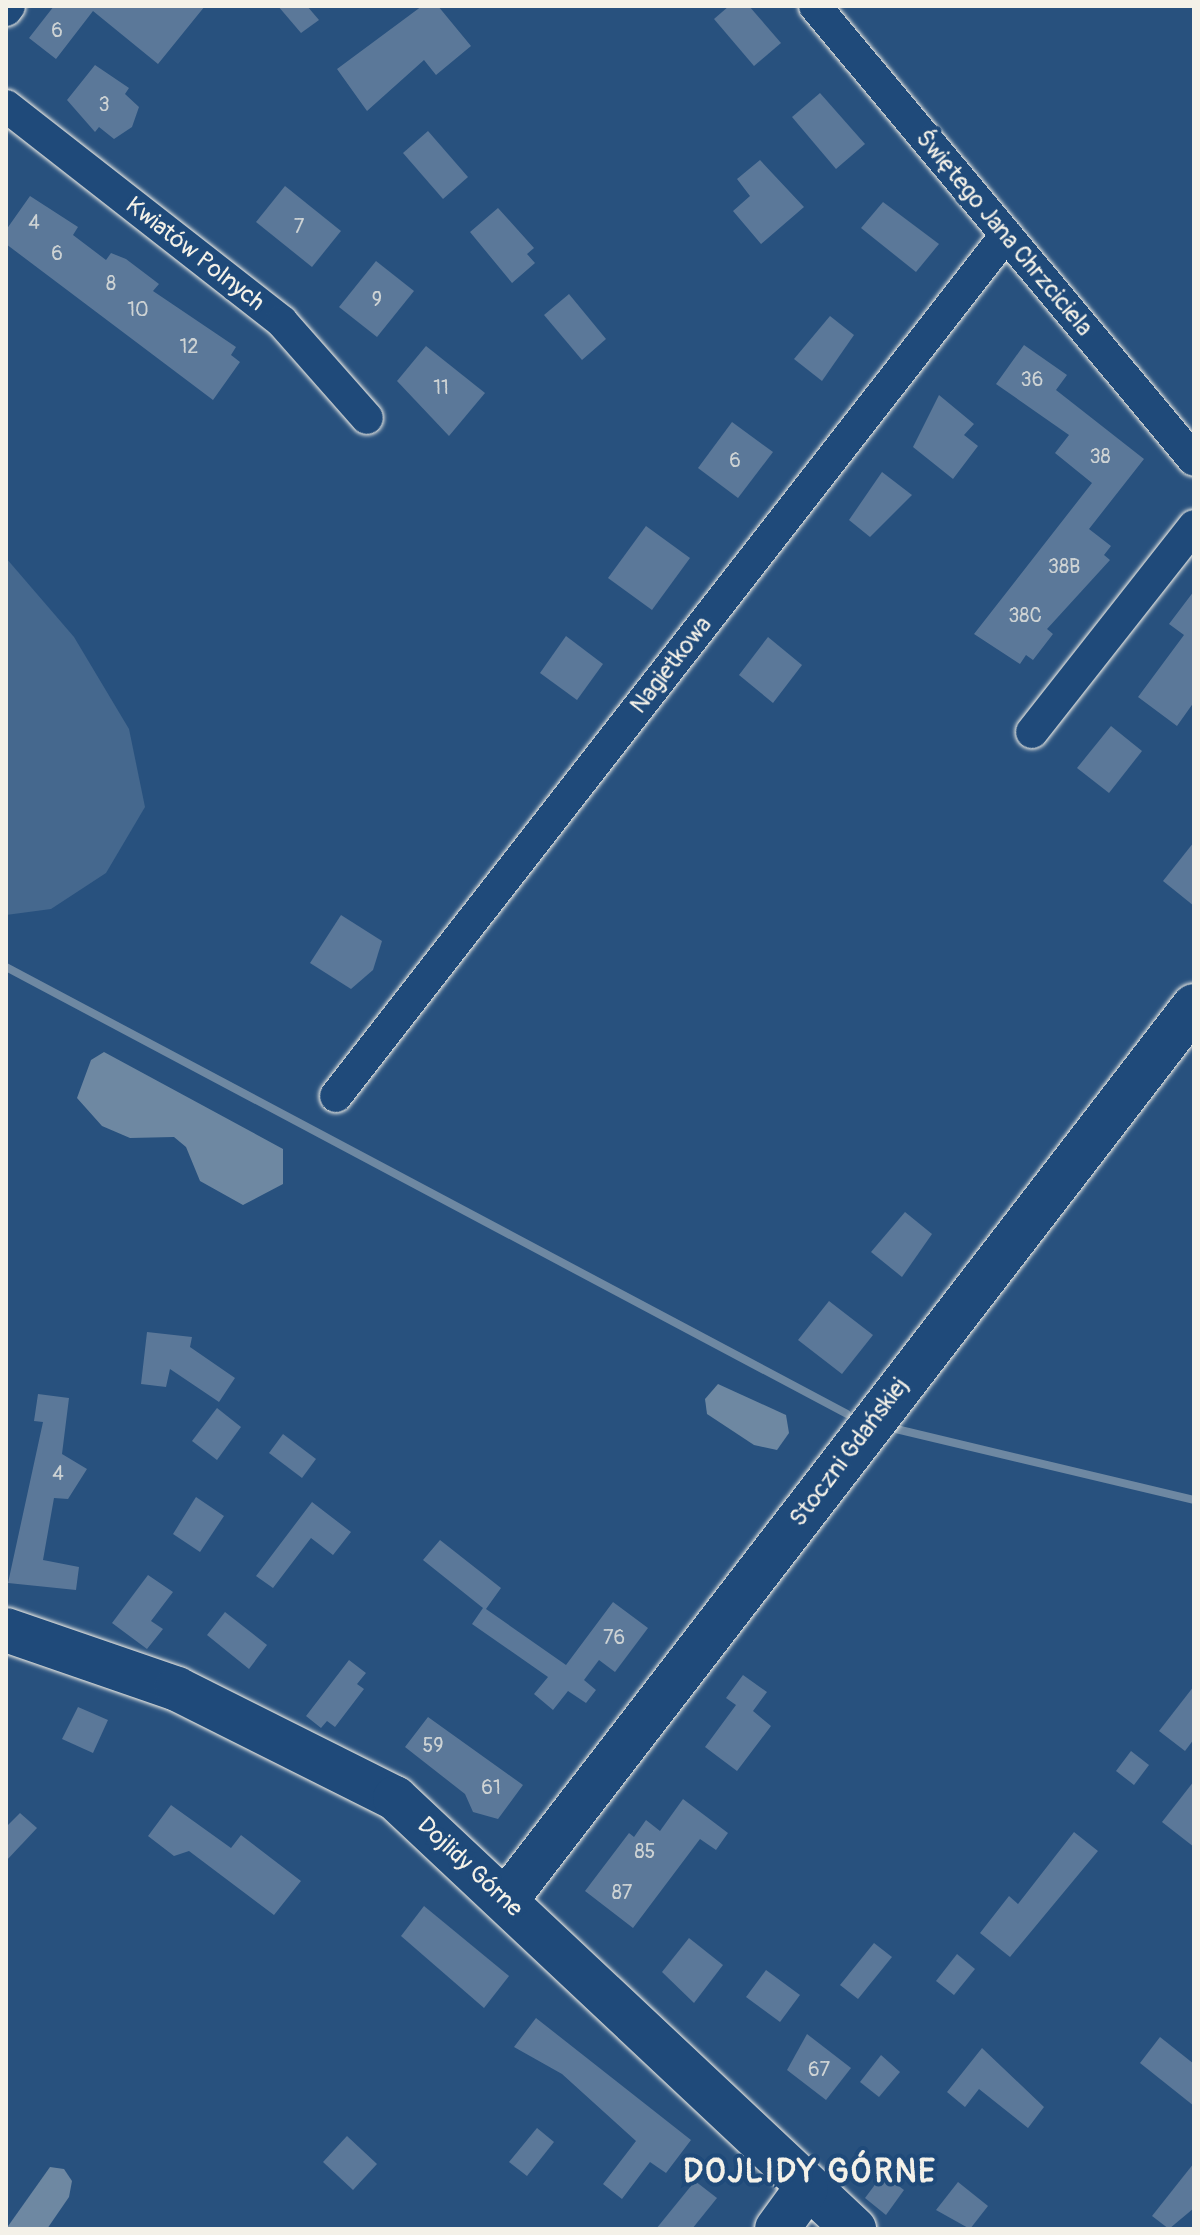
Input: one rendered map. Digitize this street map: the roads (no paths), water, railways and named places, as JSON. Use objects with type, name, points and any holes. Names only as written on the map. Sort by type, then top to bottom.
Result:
[{"type":"street","name":"Świętego Jana Chrzciciela","points":[[815,6],[1194,460]]},
{"type":"street","name":"Kwiatów Polnych","points":[[6,106],[282,322],[367,418]]},
{"type":"street","name":"Nagietkowa","points":[[336,1096],[1006,235]]},
{"type":"street","points":[[1032,732],[1194,526]]},
{"type":"street","name":"Stoczni Gdańskiej","points":[[506,1900],[1194,1006]]},
{"type":"street","name":"Dojlidy Górne","points":[[6,1630],[72,1647],[294,1743],[395,1798],[506,1900],[806,2189],[854,2229]]},
{"type":"street","points":[[777,2229],[806,2189]]},
{"type":"waterway","points":[[6,967],[847,1414]]},
{"type":"waterway","points":[[896,1429],[1194,1500]]},
{"type":"district","name":"DOJLIDY GÓRNE","points":[[810,2172]]}]
